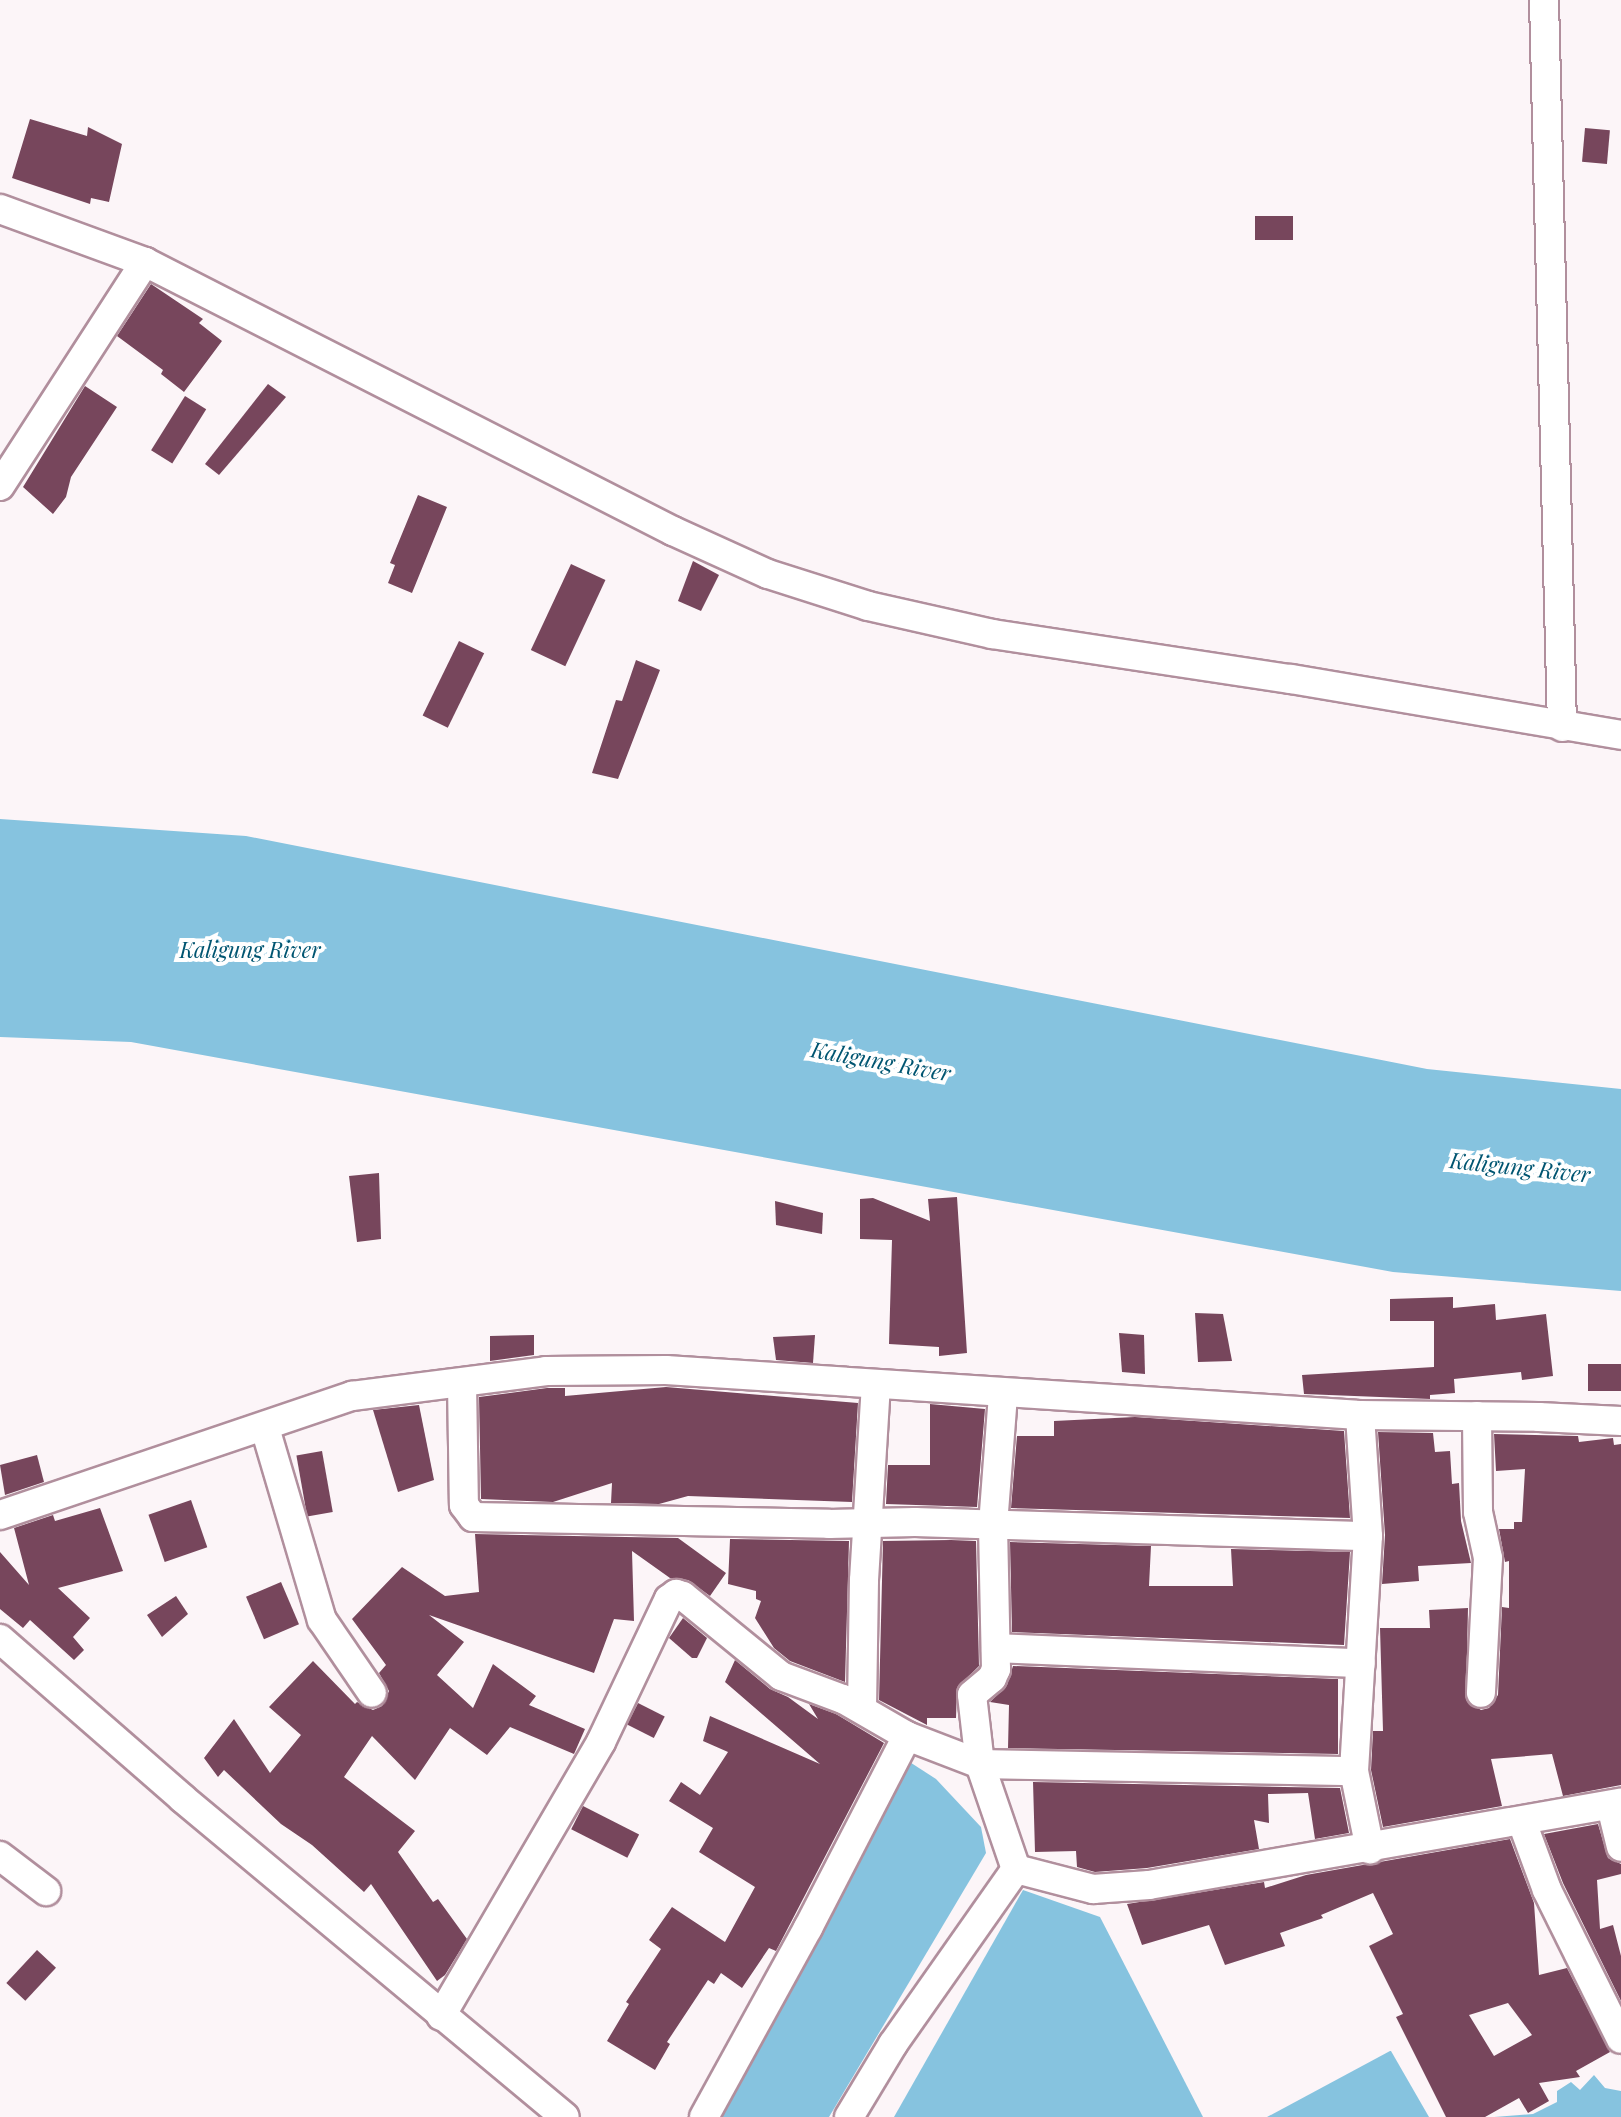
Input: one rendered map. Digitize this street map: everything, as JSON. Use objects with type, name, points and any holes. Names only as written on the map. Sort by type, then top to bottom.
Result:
[{"type":"street","points":[[1544,0],[1562,727]]},
{"type":"street","points":[[0,209],[145,262],[673,531],[768,574],[868,606],[992,634],[1291,679],[1621,735]]},
{"type":"street","points":[[0,486],[145,262]]},
{"type":"street","points":[[0,1515],[265,1428],[352,1396],[546,1371],[666,1370],[1003,1395],[1360,1415],[1621,1421]]},
{"type":"street","points":[[462,1383],[464,1505],[473,1517],[870,1523],[1368,1536]]},
{"type":"street","points":[[862,1708],[864,1580],[870,1523],[876,1386]]},
{"type":"street","points":[[1003,1395],[993,1526],[996,1648],[992,1678],[972,1695],[980,1764],[1016,1869]]},
{"type":"street","points":[[1360,1415],[1368,1536],[1354,1771],[1370,1849]]},
{"type":"street","points":[[1477,1416],[1478,1512],[1488,1551],[1481,1693]]},
{"type":"street","points":[[265,1428],[322,1620],[372,1693]]},
{"type":"street","points":[[441,2016],[601,1742],[672,1596],[683,1596],[771,1671],[862,1708],[907,1736],[980,1764],[1354,1771]]},
{"type":"street","points":[[0,1639],[182,1798],[565,2117]]},
{"type":"street","points":[[996,1648],[1361,1663]]},
{"type":"street","points":[[704,2117],[808,1928],[907,1736]]},
{"type":"street","points":[[1016,1869],[1108,1890],[1370,1849],[1616,1805],[1621,1847]]},
{"type":"street","points":[[1522,1822],[1547,1890],[1621,2039]]},
{"type":"street","points":[[0,1856],[46,1891]]},
{"type":"street","points":[[849,2117],[893,2044],[1016,1869]]},
{"type":"water","name":"Kaligung River","points":[[0,819],[246,836],[1427,1069],[1621,1089],[1621,1291],[1393,1272],[131,1042],[0,1037]]},
{"type":"water","points":[[905,1759],[936,1779],[981,1827],[986,1853],[829,2117],[719,2117]]},
{"type":"water","points":[[1023,1890],[1100,1917],[1203,2117],[894,2117]]},
{"type":"water","points":[[1390,2051],[1429,2117],[1267,2117]]},
{"type":"water","points":[[1594,2075],[1605,2088],[1621,2091],[1621,2117],[1494,2117],[1533,2114],[1557,2102],[1557,2091],[1571,2082],[1580,2090]]},
{"type":"building","points":[[30,119],[87,136],[88,127],[122,144],[109,202],[91,198],[90,204],[12,178]]},
{"type":"building","points":[[1585,128],[1610,130],[1607,164],[1582,162]]},
{"type":"building","points":[[1255,216],[1293,216],[1293,240],[1255,240]]},
{"type":"building","points":[[151,284],[203,319],[199,323],[222,341],[184,392],[161,374],[163,370],[117,336]]},
{"type":"building","points":[[268,384],[286,397],[219,475],[205,464]]},
{"type":"building","points":[[85,386],[117,407],[71,477],[66,497],[53,514],[23,487]]},
{"type":"building","points":[[185,396],[206,409],[172,464],[151,450]]},
{"type":"building","points":[[418,495],[447,507],[412,593],[388,583],[395,565],[390,563]]},
{"type":"building","points":[[693,561],[719,575],[701,611],[678,601]]},
{"type":"building","points":[[571,564],[605,580],[565,666],[531,650]]},
{"type":"building","points":[[459,641],[484,653],[448,728],[423,716]]},
{"type":"building","points":[[636,660],[660,670],[618,779],[592,773],[616,700],[622,701]]},
{"type":"building","points":[[379,1173],[381,1239],[357,1242],[349,1176]]},
{"type":"building","points":[[957,1197],[967,1353],[939,1356],[939,1347],[889,1344],[892,1240],[860,1239],[860,1199],[873,1198],[930,1221],[928,1199]]},
{"type":"building","points":[[775,1201],[823,1213],[822,1234],[776,1225]]},
{"type":"building","points":[[1453,1297],[1453,1308],[1495,1304],[1496,1320],[1546,1314],[1553,1376],[1522,1380],[1521,1372],[1454,1379],[1455,1393],[1430,1395],[1430,1399],[1304,1394],[1302,1375],[1434,1367],[1434,1321],[1390,1321],[1390,1299]]},
{"type":"building","points":[[1195,1313],[1223,1314],[1232,1361],[1198,1362]]},
{"type":"building","points":[[1119,1333],[1144,1335],[1145,1374],[1122,1372]]},
{"type":"building","points":[[534,1335],[534,1355],[490,1361],[490,1336]]},
{"type":"building","points":[[815,1335],[813,1363],[776,1360],[773,1337]]},
{"type":"building","points":[[1588,1364],[1621,1364],[1621,1391],[1588,1391]]},
{"type":"building","points":[[666,1387],[858,1403],[852,1502],[688,1496],[659,1504],[611,1503],[612,1483],[553,1502],[481,1499],[479,1397],[547,1388],[565,1388],[565,1396]]},
{"type":"building","points":[[930,1404],[985,1409],[977,1507],[886,1504],[888,1465],[930,1465]]},
{"type":"building","points":[[419,1405],[434,1480],[398,1492],[373,1410]]},
{"type":"building","points":[[1135,1417],[1344,1431],[1350,1518],[1011,1508],[1017,1436],[1054,1436],[1054,1421]]},
{"type":"building","points":[[1378,1432],[1433,1433],[1435,1452],[1450,1451],[1452,1484],[1459,1483],[1461,1521],[1471,1563],[1418,1566],[1419,1581],[1382,1584],[1385,1535]]},
{"type":"building","points":[[1494,1434],[1578,1436],[1579,1442],[1613,1438],[1614,1445],[1621,1444],[1621,1785],[1563,1796],[1552,1754],[1491,1759],[1502,1806],[1383,1827],[1371,1770],[1373,1731],[1383,1731],[1380,1628],[1430,1628],[1429,1610],[1468,1608],[1466,1700],[1481,1710],[1489,1708],[1498,1695],[1502,1607],[1509,1608],[1509,1561],[1505,1562],[1499,1529],[1514,1529],[1514,1522],[1522,1522],[1525,1469],[1496,1471]]},
{"type":"building","points":[[322,1451],[333,1512],[307,1517],[296,1456]]},
{"type":"building","points":[[37,1455],[44,1482],[5,1495],[0,1465]]},
{"type":"building","points":[[191,1500],[207,1547],[165,1562],[148,1515]]},
{"type":"building","points":[[100,1508],[123,1571],[58,1588],[90,1618],[73,1637],[84,1650],[74,1660],[30,1620],[23,1628],[0,1609],[0,1552],[29,1585],[14,1528],[53,1515],[55,1521]]},
{"type":"building","points":[[475,1534],[678,1538],[726,1573],[710,1596],[688,1580],[670,1578],[632,1551],[634,1621],[614,1619],[594,1673],[429,1615],[464,1642],[437,1675],[473,1708],[493,1664],[536,1696],[529,1705],[585,1729],[574,1754],[510,1727],[487,1755],[450,1728],[415,1780],[372,1736],[344,1777],[415,1831],[398,1852],[433,1902],[438,1899],[467,1939],[445,1975],[437,1981],[371,1884],[364,1892],[312,1845],[281,1824],[224,1770],[218,1777],[204,1758],[234,1719],[270,1773],[301,1735],[269,1707],[313,1661],[355,1704],[357,1702],[373,1710],[382,1706],[389,1691],[379,1673],[386,1665],[352,1619],[402,1567],[445,1596],[479,1592]]},
{"type":"building","points":[[730,1539],[849,1541],[845,1682],[790,1661],[774,1648],[755,1618],[761,1601],[756,1599],[756,1591],[728,1584]]},
{"type":"building","points":[[883,1541],[976,1541],[979,1666],[957,1688],[956,1718],[927,1718],[927,1725],[879,1700]]},
{"type":"building","points":[[1010,1542],[1151,1546],[1149,1586],[1233,1586],[1231,1549],[1350,1552],[1344,1645],[1012,1632]]},
{"type":"building","points":[[281,1582],[299,1624],[264,1639],[246,1597]]},
{"type":"building","points":[[176,1596],[188,1614],[162,1637],[147,1615]]},
{"type":"building","points":[[683,1618],[707,1638],[697,1658],[692,1658],[669,1638]]},
{"type":"building","points":[[735,1660],[770,1689],[788,1697],[818,1719],[809,1704],[836,1714],[884,1743],[776,1951],[769,1948],[742,1988],[721,1973],[714,1984],[708,1980],[667,2042],[670,2044],[655,2070],[607,2041],[629,2004],[626,2002],[661,1949],[649,1940],[672,1907],[725,1942],[755,1887],[699,1852],[713,1828],[669,1801],[681,1782],[700,1795],[728,1752],[703,1741],[710,1716],[820,1764],[725,1682]]},
{"type":"building","points":[[1013,1666],[1338,1679],[1338,1754],[1008,1748],[1009,1705],[990,1702],[1007,1685]]},
{"type":"building","points":[[638,1703],[665,1717],[654,1738],[627,1724]]},
{"type":"building","points":[[1033,1782],[1340,1788],[1349,1833],[1315,1839],[1308,1793],[1268,1794],[1269,1823],[1254,1820],[1259,1849],[1147,1868],[1095,1872],[1077,1867],[1076,1851],[1035,1852]]},
{"type":"building","points":[[583,1806],[639,1835],[627,1858],[571,1829]]},
{"type":"building","points":[[1598,1824],[1608,1858],[1621,1864],[1621,1874],[1597,1880],[1600,1929],[1613,1925],[1621,1956],[1621,2001],[1563,1883],[1544,1834]]},
{"type":"building","points":[[1510,1839],[1534,1903],[1539,1975],[1567,1968],[1610,2052],[1576,2071],[1580,2077],[1539,2083],[1549,2101],[1528,2113],[1519,2098],[1485,2117],[1446,2117],[1396,2017],[1403,2014],[1369,1946],[1393,1934],[1373,1893],[1321,1915],[1323,1918],[1280,1933],[1285,1946],[1225,1965],[1209,1925],[1142,1945],[1127,1904],[1264,1882],[1265,1888],[1306,1875]],"holes":[[[1508,2003],[1532,2035],[1494,2056],[1469,2015]]]},
{"type":"building","points":[[37,1950],[56,1968],[25,2001],[6,1983]]}]
